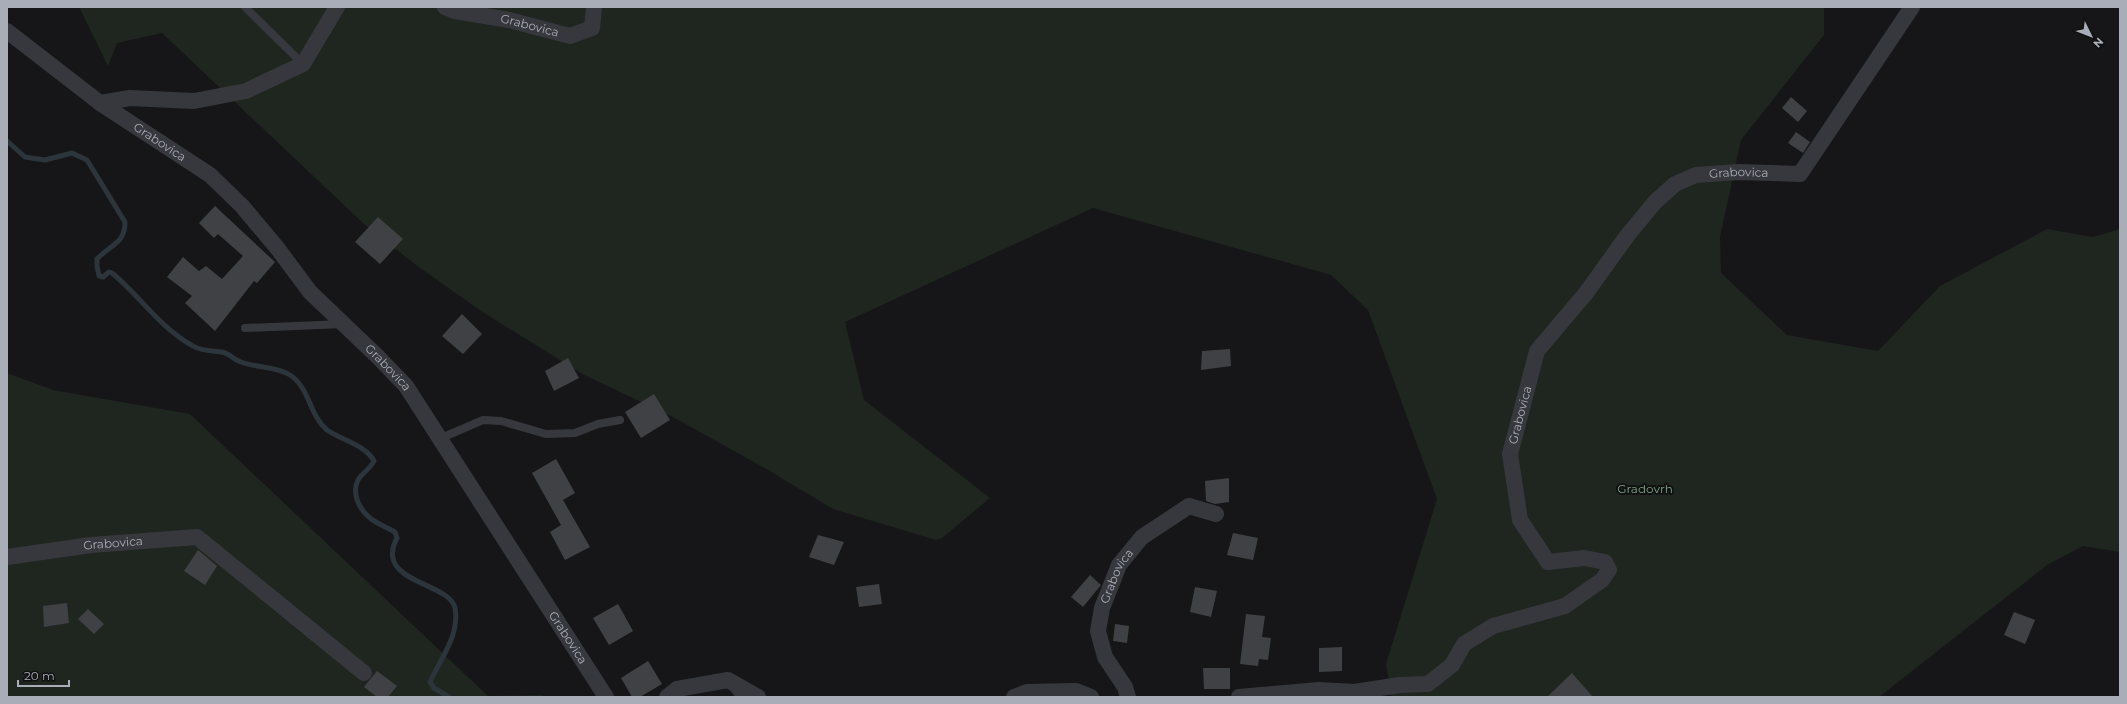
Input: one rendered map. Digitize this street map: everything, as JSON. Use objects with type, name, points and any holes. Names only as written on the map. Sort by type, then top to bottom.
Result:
[{"type":"street","points":[[100,102],[130,98],[194,101],[246,91],[302,64],[337,7]]},
{"type":"street","name":"Grabovica","points":[[445,7],[455,11],[509,20],[570,36],[592,28],[594,7]]},
{"type":"street","name":"Grabovica","points":[[1239,697],[1319,690],[1354,692],[1400,685],[1428,684],[1452,666],[1464,644],[1493,626],[1565,606],[1602,580],[1609,570],[1605,562],[1584,558],[1548,562],[1520,520],[1510,454],[1537,351],[1586,293],[1627,236],[1655,202],[1675,184],[1696,175],[1731,172],[1800,174],[1912,7]]},
{"type":"street","name":"Grabovica","points":[[7,31],[100,102],[210,175],[242,206],[278,249],[310,292],[406,386],[606,697]]},
{"type":"street","name":"Grabovica","points":[[1128,697],[1125,688],[1105,657],[1098,631],[1102,608],[1119,565],[1142,537],[1189,506],[1216,514]]},
{"type":"street","name":"Grabovica","points":[[7,557],[91,545],[197,538],[364,673]]},
{"type":"street","points":[[667,697],[677,690],[728,680],[758,697]]},
{"type":"street","points":[[1014,697],[1027,692],[1076,691],[1091,697]]},
{"type":"lane","points":[[245,7],[302,64]]},
{"type":"lane","points":[[245,328],[344,324]]},
{"type":"lane","points":[[439,439],[483,420],[501,421],[546,434],[575,433],[598,424],[620,420]]},
{"type":"lane","points":[[728,680],[740,697]]},
{"type":"green space","name":"Gradovrh","points":[[79,7],[1824,7],[1824,35],[1741,140],[1720,237],[1721,273],[1787,335],[1878,351],[1940,286],[2047,229],[2093,237],[2120,229],[2120,552],[2083,546],[2047,565],[1879,697],[1392,697],[1386,664],[1437,499],[1368,310],[1331,275],[1093,208],[845,322],[864,400],[990,498],[942,538],[936,540],[833,509],[761,466],[673,417],[584,375],[481,311],[416,265],[364,224],[162,33],[117,43],[108,66]]},
{"type":"green space","points":[[7,373],[53,390],[190,414],[488,696],[542,695],[545,697],[7,697]]},
{"type":"building","points":[[1791,97],[1807,111],[1798,122],[1782,108]]},
{"type":"building","points":[[1796,132],[1810,142],[1803,153],[1788,143]]},
{"type":"building","points":[[215,206],[275,262],[257,283],[254,281],[215,331],[185,303],[192,296],[167,277],[183,257],[199,271],[206,266],[222,279],[243,256],[218,234],[214,238],[199,223]]},
{"type":"building","points":[[378,217],[403,239],[380,264],[355,242]]},
{"type":"building","points":[[462,314],[482,334],[463,354],[442,336]]},
{"type":"building","points":[[1230,349],[1231,366],[1201,370],[1202,351]]},
{"type":"building","points":[[568,358],[579,378],[554,391],[545,371]]},
{"type":"building","points":[[654,394],[670,420],[641,438],[625,412]]},
{"type":"building","points":[[556,459],[575,493],[563,500],[590,547],[565,560],[550,532],[561,525],[532,473]]},
{"type":"building","points":[[1229,478],[1229,502],[1215,504],[1206,501],[1205,481]]},
{"type":"building","points":[[1233,533],[1258,538],[1253,560],[1227,555]]},
{"type":"building","points":[[818,535],[844,542],[834,565],[809,557]]},
{"type":"building","points":[[198,550],[217,566],[205,585],[184,571]]},
{"type":"building","points":[[1090,575],[1101,585],[1083,607],[1071,597]]},
{"type":"building","points":[[879,584],[882,604],[859,607],[856,587]]},
{"type":"building","points":[[1195,587],[1217,591],[1211,617],[1190,612]]},
{"type":"building","points":[[67,603],[69,623],[44,627],[43,606]]},
{"type":"building","points":[[618,604],[633,631],[609,645],[593,618]]},
{"type":"building","points":[[88,609],[104,624],[94,634],[78,619]]},
{"type":"building","points":[[2014,612],[2035,620],[2025,644],[2004,635]]},
{"type":"building","points":[[1246,614],[1265,616],[1262,637],[1271,638],[1268,660],[1259,659],[1258,666],[1240,664]]},
{"type":"building","points":[[1115,624],[1129,626],[1127,643],[1113,641]]},
{"type":"building","points":[[1342,647],[1342,671],[1319,672],[1319,648]]},
{"type":"building","points":[[648,661],[662,684],[640,697],[632,697],[621,678]]},
{"type":"building","points":[[1203,668],[1230,668],[1230,689],[1204,689]]},
{"type":"building","points":[[377,671],[397,686],[388,697],[377,697],[364,687]]},
{"type":"building","points":[[1572,673],[1593,697],[1547,697]]},
{"type":"waterway","points":[[7,141],[25,157],[45,160],[72,153],[87,160],[125,222],[123,235],[120,239],[97,259],[99,276],[103,277],[109,272],[112,273],[170,330],[196,348],[225,353],[241,362],[279,370],[290,375],[297,380],[302,387],[316,417],[321,424],[333,434],[359,447],[370,455],[374,461],[358,480],[356,485],[356,496],[360,506],[366,515],[395,532],[397,538],[392,553],[395,564],[403,573],[440,592],[450,599],[455,608],[456,618],[452,638],[430,682],[434,688],[449,697]]}]
